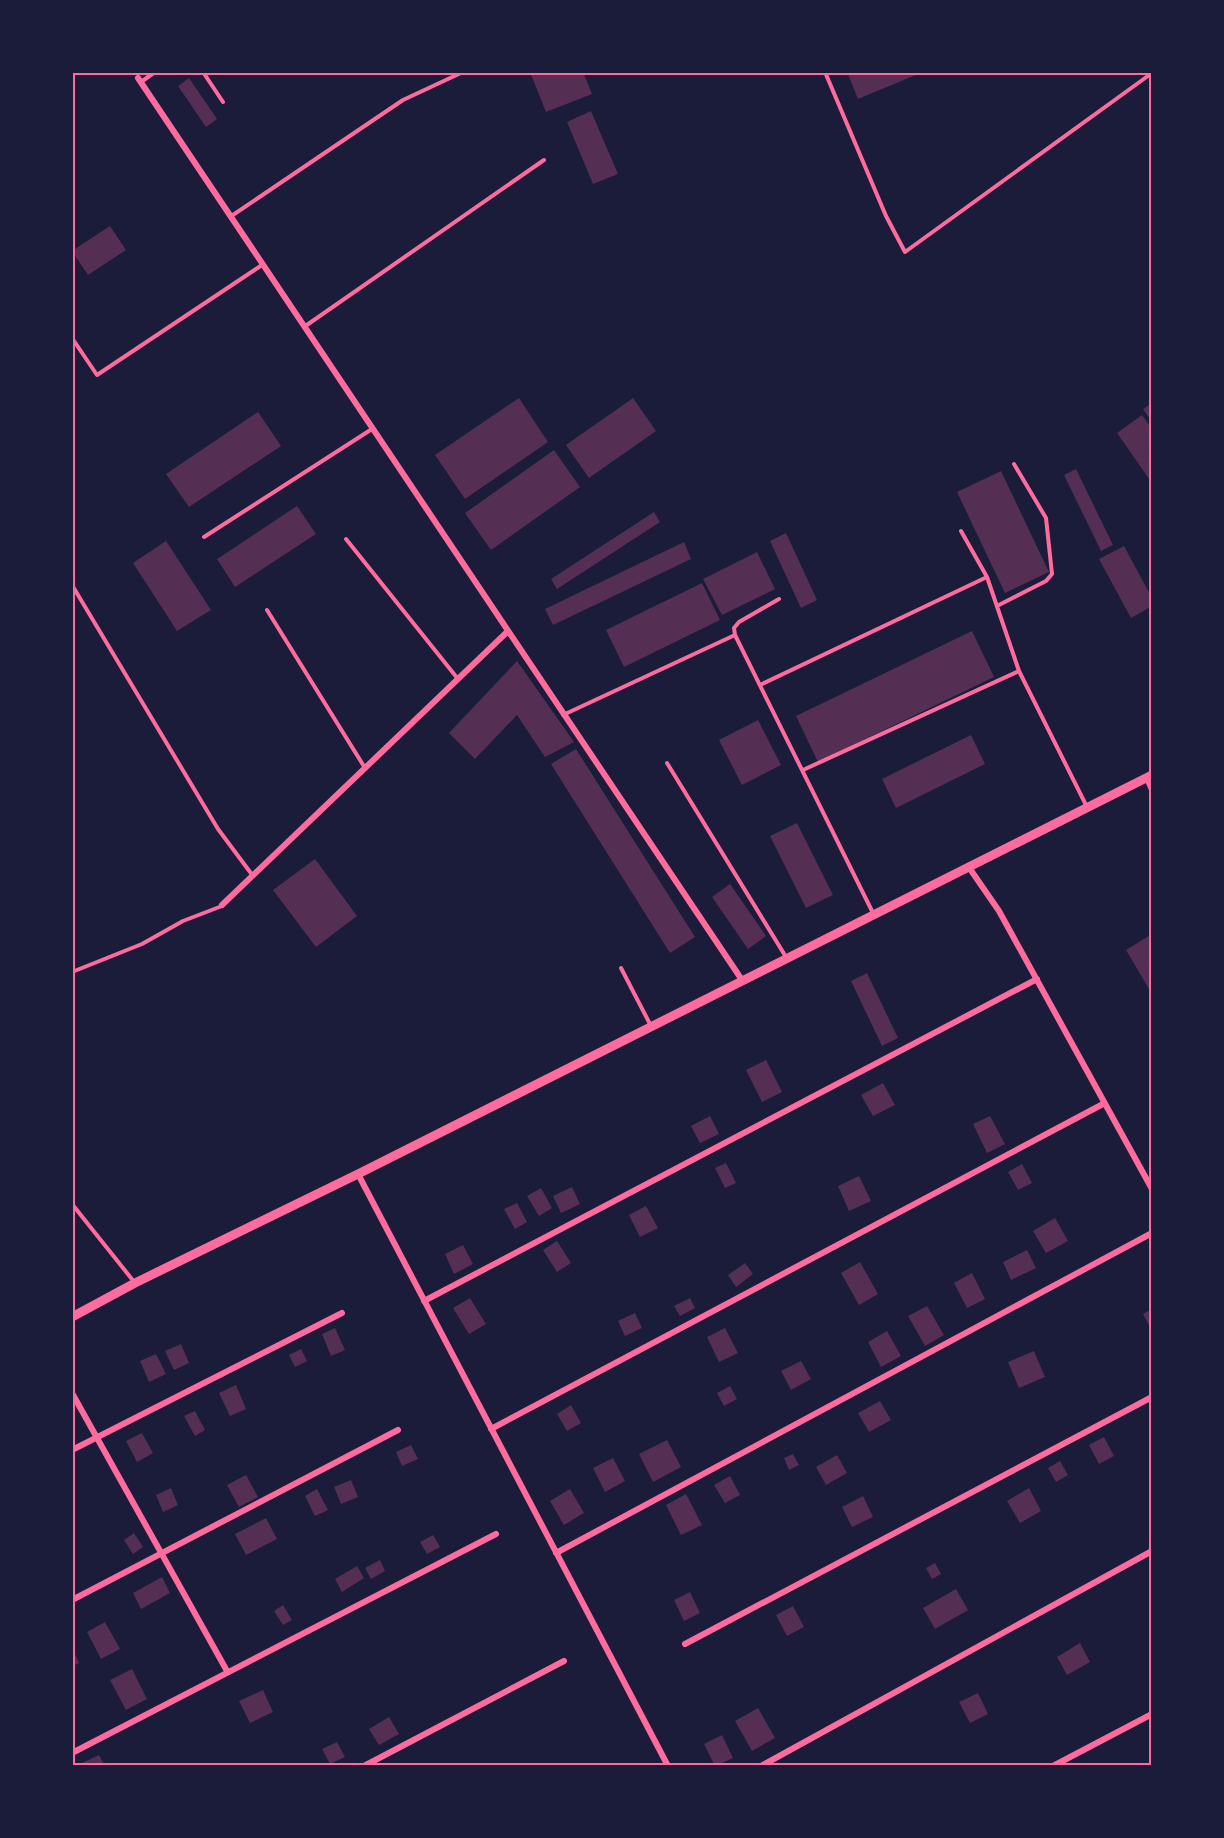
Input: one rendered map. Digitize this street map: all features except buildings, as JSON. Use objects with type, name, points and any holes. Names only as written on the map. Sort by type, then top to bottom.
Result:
[{"type":"street","points":[[139,80],[742,980]]},
{"type":"street","points":[[222,905],[507,632]]},
{"type":"street","points":[[72,1317],[135,1283],[358,1174],[1149,777]]},
{"type":"street","points":[[968,866],[999,911],[1103,1104],[1152,1189]]},
{"type":"street","points":[[424,1301],[1036,979]]},
{"type":"street","points":[[491,1429],[1103,1104]]},
{"type":"street","points":[[358,1174],[668,1766]]},
{"type":"street","points":[[556,1552],[1152,1233]]},
{"type":"street","points":[[72,1450],[342,1313]]},
{"type":"street","points":[[72,1393],[227,1671]]},
{"type":"street","points":[[685,1644],[1152,1397]]},
{"type":"street","points":[[72,1600],[398,1430]]},
{"type":"street","points":[[72,1753],[496,1534]]},
{"type":"street","points":[[761,1766],[1152,1551]]},
{"type":"street","points":[[364,1766],[564,1661]]},
{"type":"street","points":[[1053,1766],[1152,1714]]},
{"type":"lane","points":[[139,80],[155,72]]},
{"type":"lane","points":[[203,72],[223,102]]},
{"type":"lane","points":[[230,217],[404,100],[463,72]]},
{"type":"lane","points":[[825,72],[886,216],[905,252],[1152,74]]},
{"type":"lane","points":[[304,327],[544,160]]},
{"type":"lane","points":[[72,338],[97,375],[262,265]]},
{"type":"lane","points":[[204,537],[372,429]]},
{"type":"lane","points":[[997,606],[1046,581],[1052,574],[1046,518],[1014,464]]},
{"type":"lane","points":[[961,531],[987,578],[1019,671],[1088,808]]},
{"type":"lane","points":[[346,539],[459,679]]},
{"type":"lane","points":[[760,685],[987,578]]},
{"type":"lane","points":[[72,585],[218,829],[253,876]]},
{"type":"lane","points":[[780,599],[739,622],[734,627],[735,635],[873,914]]},
{"type":"lane","points":[[267,610],[365,768]]},
{"type":"lane","points":[[563,715],[735,635]]},
{"type":"lane","points":[[803,770],[1019,671]]},
{"type":"lane","points":[[667,764],[786,958]]},
{"type":"lane","points":[[1149,777],[1152,792]]},
{"type":"lane","points":[[72,972],[142,944],[183,921],[222,905]]},
{"type":"lane","points":[[621,968],[651,1026]]},
{"type":"lane","points":[[72,1204],[135,1283]]}]
